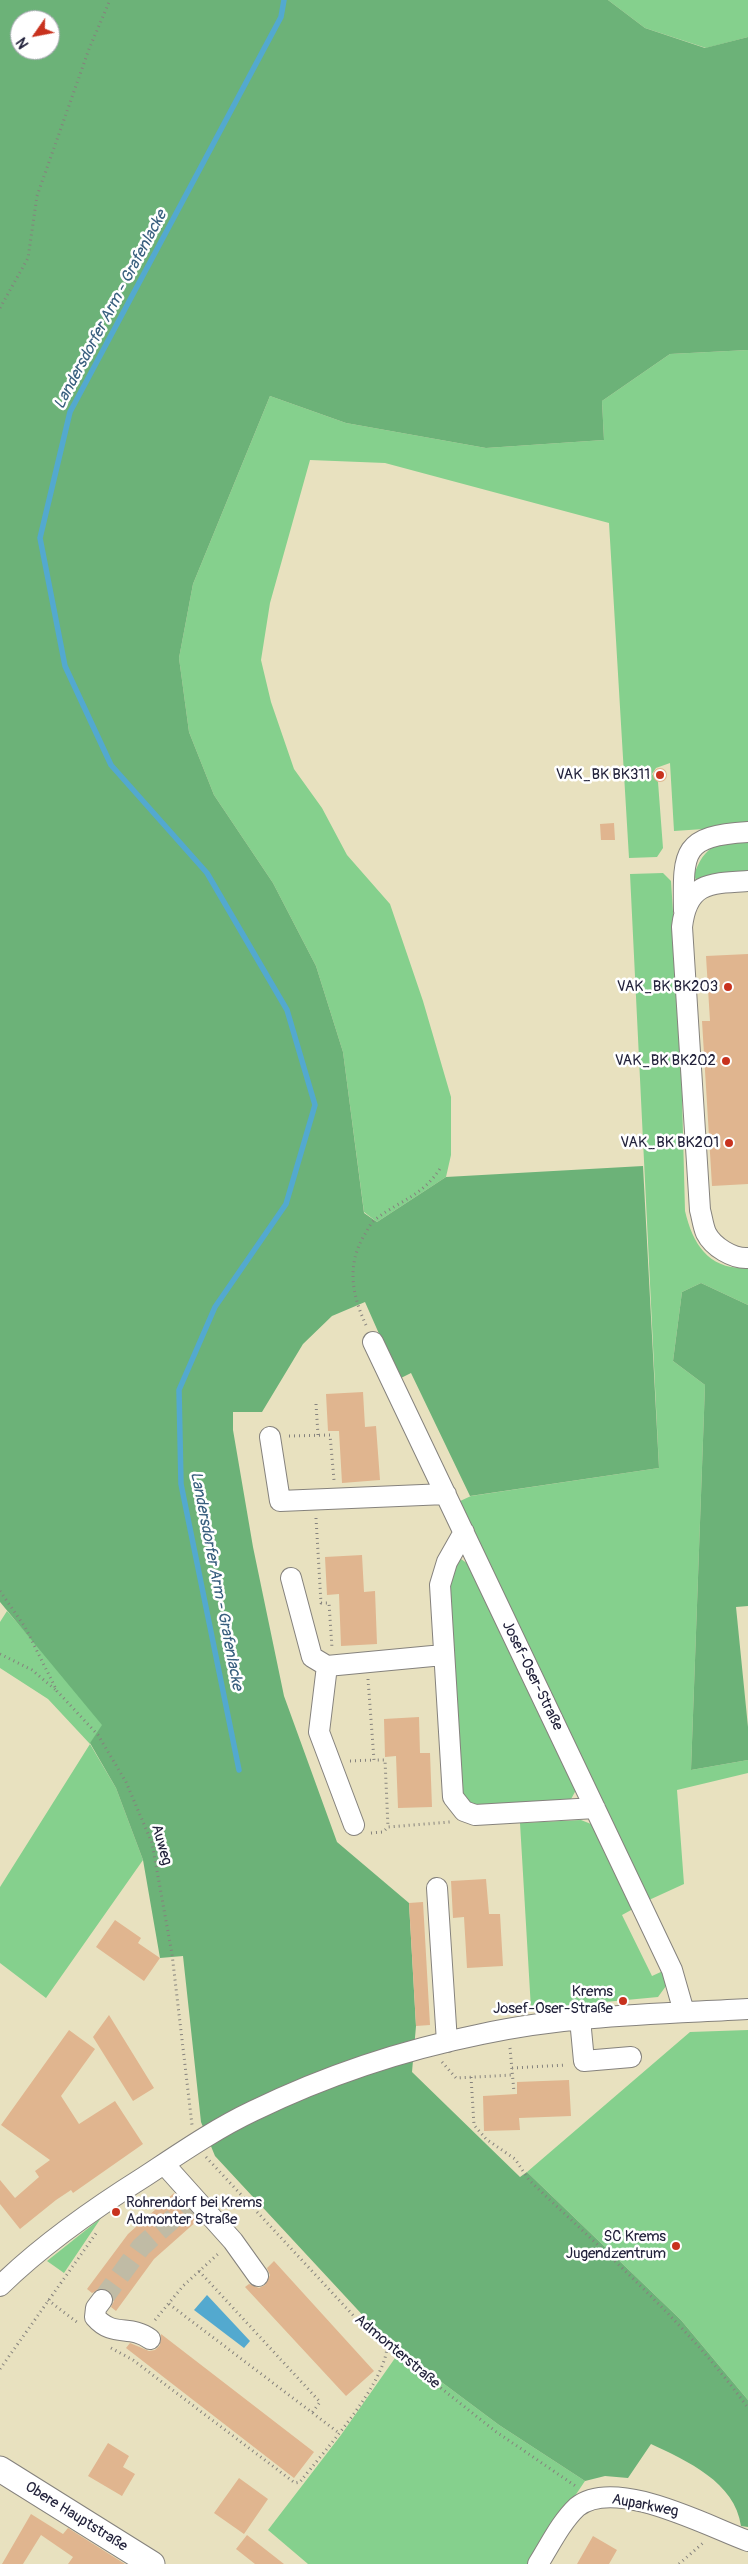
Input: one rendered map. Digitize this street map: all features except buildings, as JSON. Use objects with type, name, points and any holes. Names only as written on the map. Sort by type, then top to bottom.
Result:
[{"type":"main road","name":"Obere Hauptstraße","points":[[0,2469],[152,2564]]},
{"type":"street","points":[[748,832],[718,834],[700,842],[688,854],[683,866],[684,911],[682,927],[700,1210],[706,1234],[721,1250],[742,1259],[748,1258]]},
{"type":"street","points":[[684,911],[691,897],[701,888],[716,883],[748,881]]},
{"type":"street","name":"Josef-Oser-Straße","points":[[373,1342],[672,1970],[684,2012]]},
{"type":"street","points":[[270,1437],[280,1501],[446,1494]]},
{"type":"street","points":[[464,1532],[447,1562],[440,1585],[453,1797],[464,1811],[475,1815],[595,1808]]},
{"type":"street","points":[[291,1578],[312,1657],[330,1666],[443,1655]]},
{"type":"street","points":[[330,1666],[319,1732],[354,1825]]},
{"type":"street","points":[[437,1888],[444,2051]]},
{"type":"street","points":[[0,2286],[39,2251],[108,2199],[164,2164],[200,2150],[251,2112],[308,2086],[348,2071],[444,2051],[518,2027],[580,2019],[748,2009]]},
{"type":"street","points":[[580,2019],[584,2061],[631,2057]]},
{"type":"street","points":[[164,2164],[194,2200],[233,2240],[258,2276]]},
{"type":"street","points":[[102,2300],[96,2308],[95,2317],[102,2324],[112,2330],[141,2332],[149,2330]]},
{"type":"street","name":"Auparkweg","points":[[538,2564],[567,2518],[578,2506],[593,2499],[614,2498],[665,2507],[748,2541]]},
{"type":"path","points":[[0,308],[28,258],[38,196],[89,49],[110,0]]},
{"type":"path","points":[[373,1342],[357,1304],[352,1284],[354,1260],[362,1239],[374,1220],[432,1182],[441,1167]]},
{"type":"path","points":[[316,1404],[318,1435]]},
{"type":"path","points":[[270,1437],[330,1435],[336,1498]]},
{"type":"path","points":[[315,1500],[321,1603],[329,1603],[330,1666]]},
{"type":"path","name":"Auweg","points":[[0,1590],[25,1627],[57,1691],[98,1735],[126,1782],[152,1843],[172,1954],[200,2150]]},
{"type":"path","points":[[0,1654],[32,1670],[57,1691]]},
{"type":"path","points":[[367,1662],[374,1760],[385,1760],[388,1827],[449,1823],[464,1811]]},
{"type":"path","points":[[509,2042],[514,2092]]},
{"type":"path","points":[[444,2051],[456,2078],[512,2075]]},
{"type":"path","points":[[512,2068],[579,2064],[584,2061]]},
{"type":"path","points":[[471,2077],[474,2125],[478,2132],[508,2152],[529,2180],[648,2293],[696,2344],[748,2408]]},
{"type":"path","name":"Admonterstraße","points":[[200,2150],[364,2327],[495,2431],[593,2499]]},
{"type":"path","points":[[0,2369],[99,2229]]},
{"type":"path","points":[[149,2330],[169,2304],[199,2271],[233,2240]]},
{"type":"path","points":[[199,2271],[320,2402],[312,2413]]},
{"type":"path","points":[[48,2300],[80,2324]]},
{"type":"path","points":[[169,2304],[339,2433]]},
{"type":"path","points":[[104,2342],[119,2354],[133,2360],[295,2483],[300,2482],[339,2433],[380,2374],[386,2360],[388,2347]]},
{"type":"path","points":[[679,2564],[706,2540]]},
{"type":"green space","points":[[0,0],[608,0],[645,28],[705,48],[748,37],[748,350],[670,354],[602,401],[604,440],[486,448],[346,423],[270,396],[193,584],[179,658],[189,732],[214,795],[273,883],[316,966],[343,1052],[364,1213],[377,1222],[446,1177],[643,1166],[659,1468],[470,1496],[411,1373],[399,1379],[365,1302],[332,1316],[303,1344],[262,1412],[233,1412],[233,1430],[253,1547],[284,1696],[337,1842],[409,1903],[416,2026],[412,2072],[520,2177],[527,2172],[681,2320],[748,2400],[748,2527],[741,2526],[737,2511],[719,2485],[694,2466],[651,2444],[628,2478],[605,2476],[585,2481],[499,2425],[400,2351],[369,2322],[215,2156],[201,2122],[183,1956],[160,1958],[143,1860],[116,1788],[90,1743],[102,1725],[0,1602]]},
{"type":"green space","points":[[608,0],[748,0],[748,37],[706,48],[645,28]]},
{"type":"green space","points":[[748,350],[748,826],[674,831],[670,763],[656,768],[652,774],[658,782],[663,848],[657,857],[629,858],[609,523],[385,463],[310,460],[270,603],[261,660],[271,702],[294,769],[322,808],[347,855],[390,904],[423,1001],[451,1097],[451,1155],[446,1177],[377,1222],[364,1212],[343,1052],[316,966],[273,883],[214,795],[189,732],[179,658],[193,584],[270,396],[346,423],[486,448],[604,440],[602,401],[670,354]]},
{"type":"green space","points":[[748,837],[748,877],[696,880],[694,875],[698,865],[708,851],[721,843]]},
{"type":"green space","points":[[663,873],[671,881],[680,1020],[685,1211],[693,1235],[705,1253],[723,1265],[734,1268],[748,1268],[748,1305],[701,1283],[682,1292],[673,1361],[705,1385],[691,1770],[748,1760],[748,1773],[677,1790],[684,1884],[649,1900],[458,1502],[471,1496],[659,1468],[630,874]]},
{"type":"green space","points":[[701,1283],[748,1305],[748,1606],[736,1607],[748,1727],[748,1760],[691,1770],[705,1385],[673,1361],[682,1292]]},
{"type":"green space","points":[[461,1559],[468,1564],[576,1790],[570,1801],[478,1809],[460,1794],[446,1585],[456,1561]]},
{"type":"green space","points":[[7,1611],[103,1725],[90,1744],[48,1699],[0,1668],[0,1622]]},
{"type":"green space","points":[[90,1744],[116,1788],[143,1860],[46,1998],[0,1963],[0,1887]]},
{"type":"green space","points":[[581,1820],[591,1824],[633,1909],[622,1915],[652,1976],[663,1971],[666,1986],[658,1997],[531,2009],[520,1823]]},
{"type":"green space","name":"SC Krems Jugendzentrum","points":[[748,2030],[748,2400],[681,2320],[527,2172],[690,2032]]},
{"type":"green space","points":[[101,2218],[64,2273],[47,2261]]},
{"type":"green space","points":[[400,2351],[499,2425],[585,2481],[529,2564],[308,2564],[268,2530],[341,2435]]},
{"type":"water","points":[[207,2295],[250,2341],[244,2348],[194,2310]]},
{"type":"waterway","name":"Landersdorfer Arm - Grafenlacke","points":[[239,1770],[181,1484],[179,1390],[215,1307],[286,1204],[315,1105],[287,1010],[207,873],[111,765],[65,666],[40,538],[70,412],[281,17],[284,0]]},
{"type":"tunnel","points":[[102,2300],[141,2247],[192,2202]]},
{"type":"place","name":"VAK_BK BK311","points":[[660,775]]},
{"type":"place","name":"VAK_BK BK203","points":[[728,987]]},
{"type":"place","name":"VAK_BK BK202","points":[[726,1061]]},
{"type":"place","name":"VAK_BK BK201","points":[[729,1143]]},
{"type":"place","name":"Krems Josef-Oser-Straße","points":[[623,2001]]},
{"type":"place","name":"Rohrendorf bei Krems Admonter Straße","points":[[116,2212]]},
{"type":"place","name":"SC Krems Jugendzentrum","points":[[676,2246]]}]
